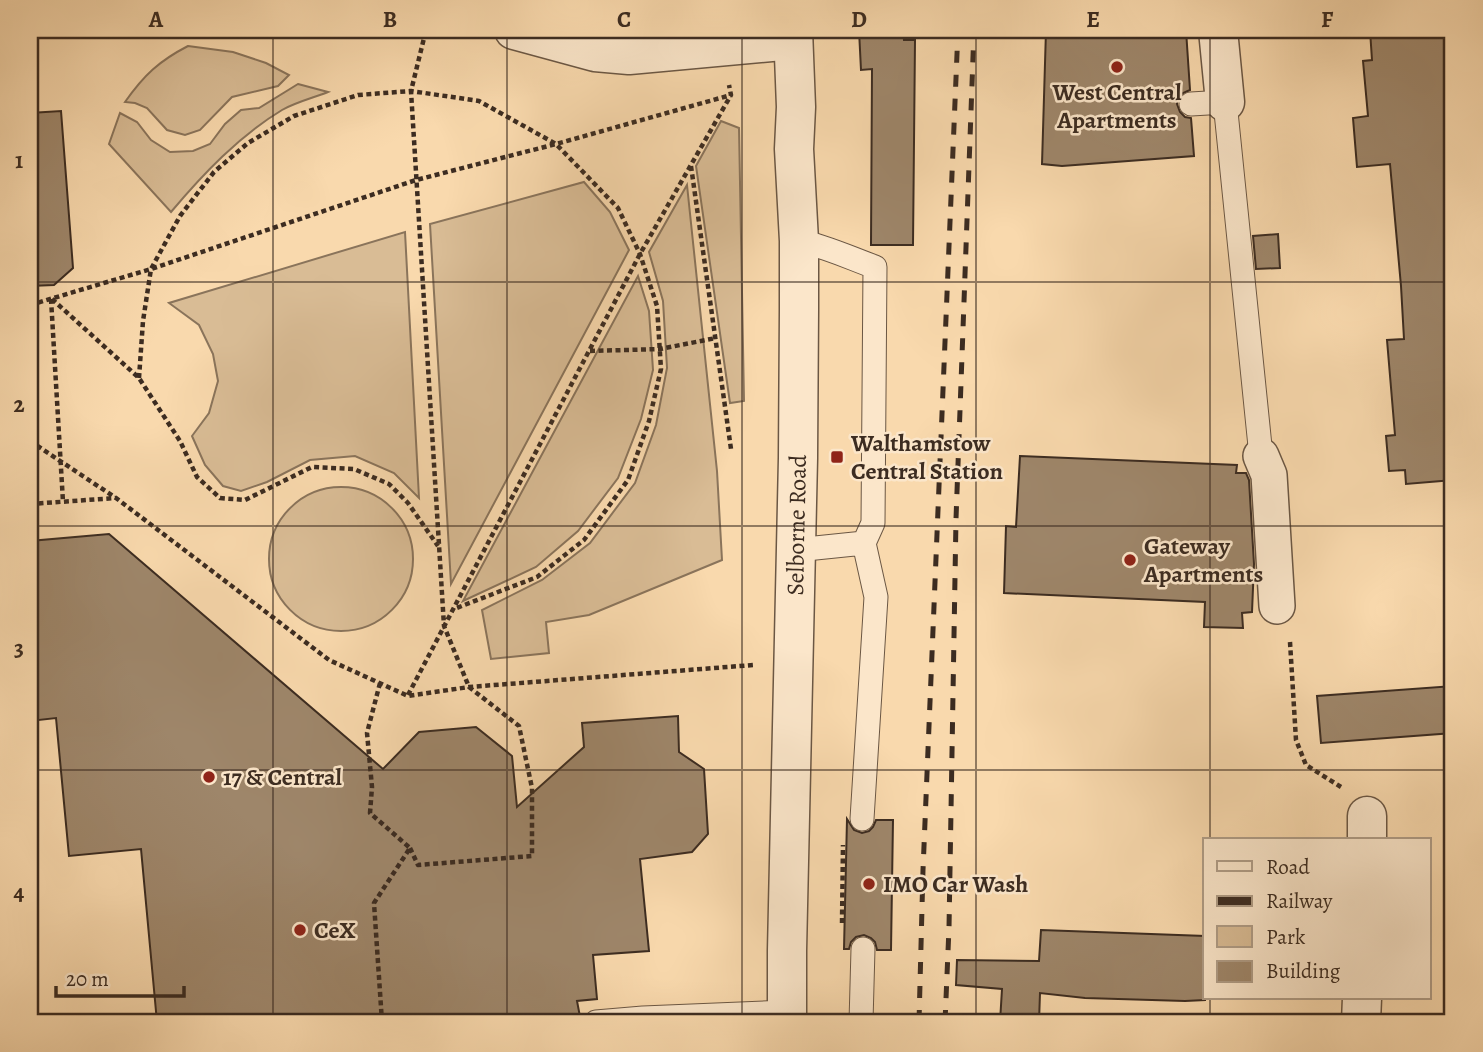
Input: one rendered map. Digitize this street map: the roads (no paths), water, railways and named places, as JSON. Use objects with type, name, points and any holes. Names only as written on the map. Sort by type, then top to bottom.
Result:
[{"type":"street","points":[[514,30],[595,52],[629,55],[793,35]]},
{"type":"street","points":[[1208,103],[1218,30]]},
{"type":"street","name":"Selborne Road","points":[[787,1017],[798,458],[799,241],[794,149],[796,107],[793,35]]},
{"type":"street","points":[[1261,456],[1269,475],[1277,606]]},
{"type":"street","points":[[1361,1022],[1362,1000]]},
{"type":"lane","points":[[629,55],[666,30]]},
{"type":"lane","points":[[1208,103],[1261,456]]},
{"type":"lane","points":[[799,241],[820,245],[875,267],[873,523],[864,543],[876,597],[862,819]]},
{"type":"lane","points":[[796,550],[864,543]]},
{"type":"lane","points":[[860,1022],[863,949]]},
{"type":"lane","points":[[596,1022],[643,1018],[787,1017]]},
{"type":"railway","points":[[919,1022],[958,30]]},
{"type":"railway","points":[[945,1022],[956,519],[974,30]]},
{"type":"place","name":"West Central Apartments","points":[[1117,67]]},
{"type":"place","name":"Walthamstow Central Station","points":[[837,457]]},
{"type":"place","name":"Gateway Apartments","points":[[1130,560]]},
{"type":"place","name":"17 & Central","points":[[209,777]]},
{"type":"place","name":"IMO Car Wash","points":[[869,884]]},
{"type":"place","name":"CeX","points":[[300,930]]}]
